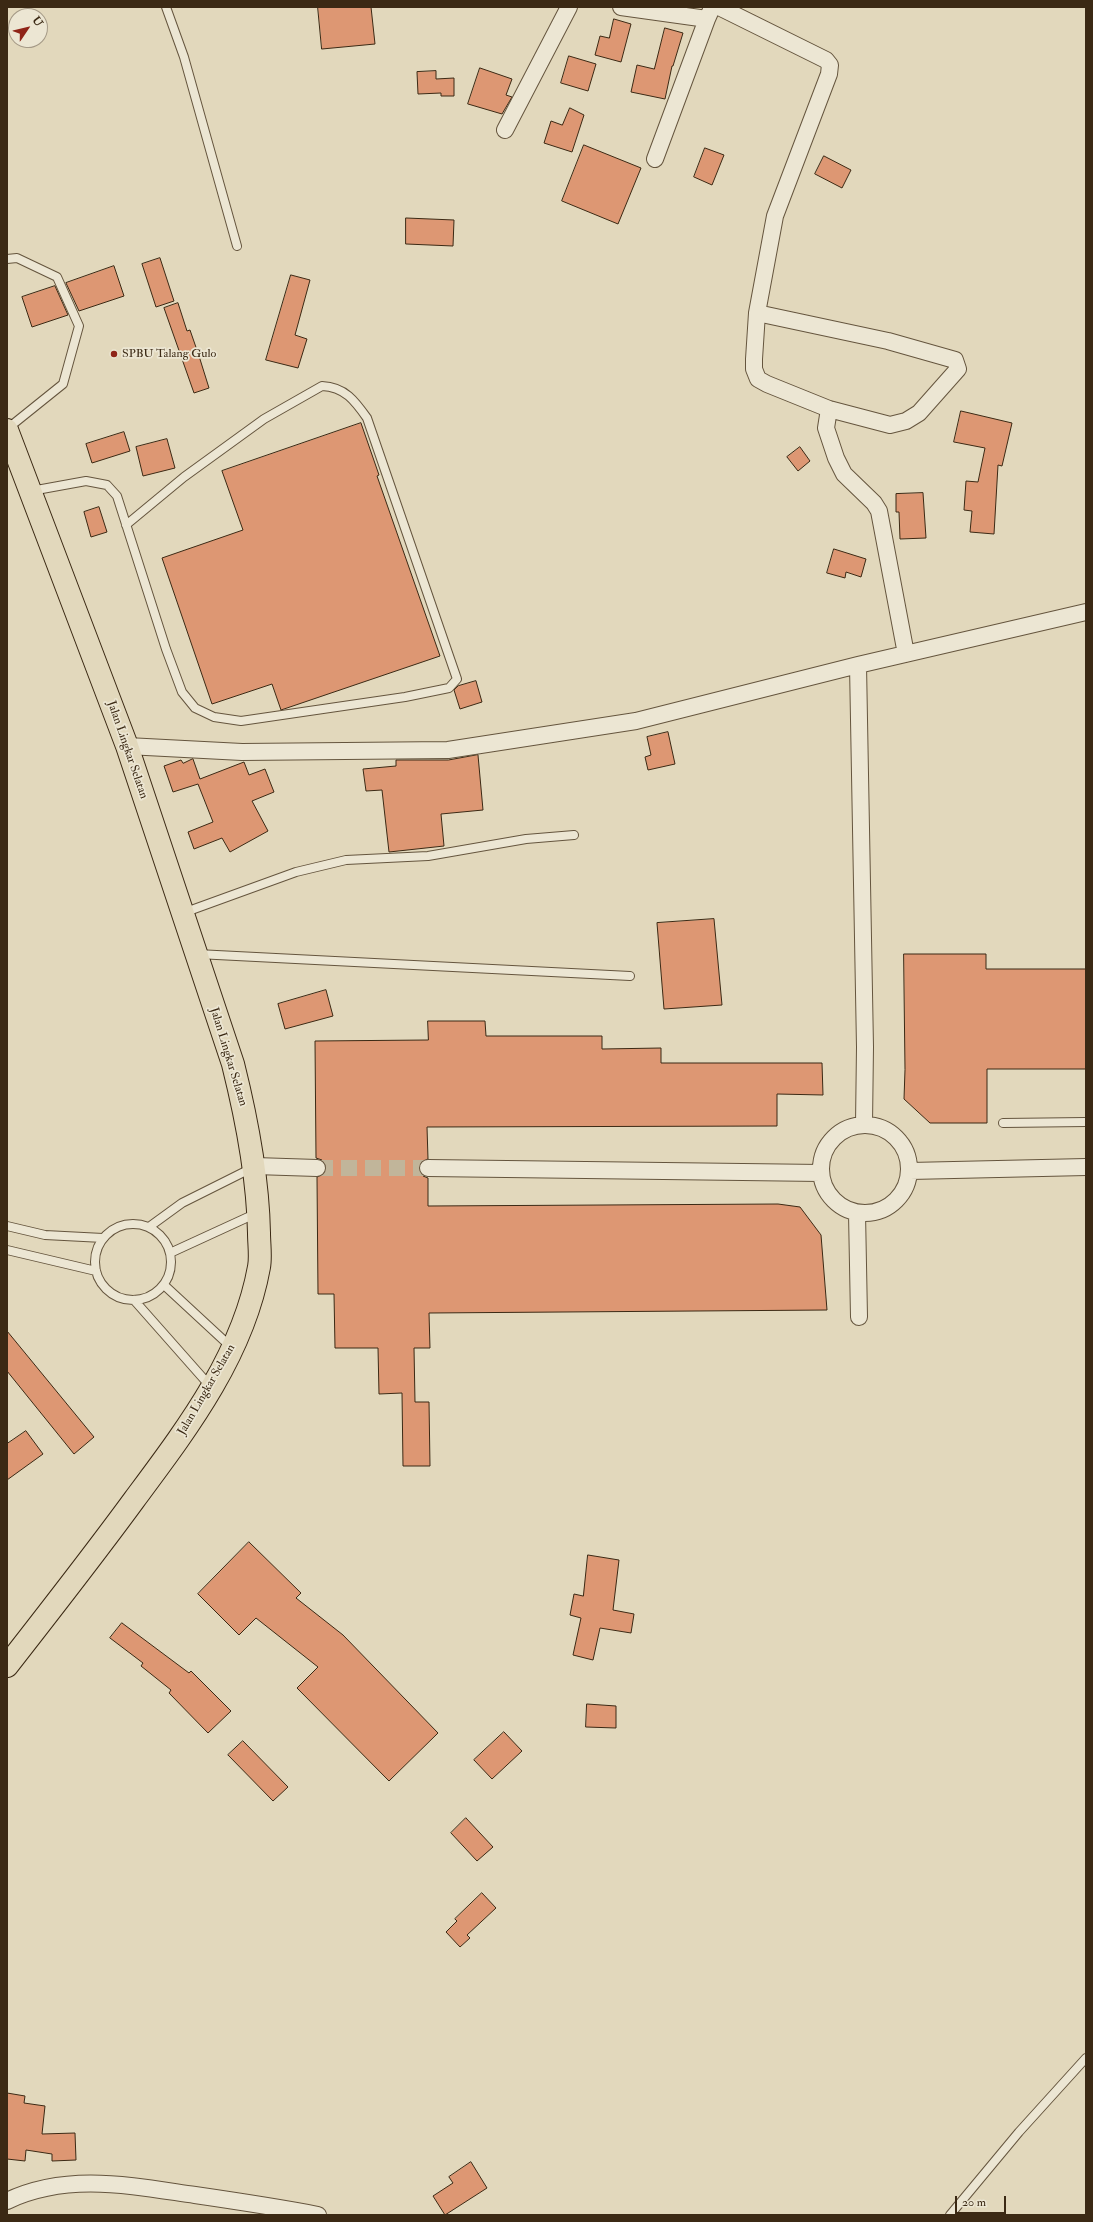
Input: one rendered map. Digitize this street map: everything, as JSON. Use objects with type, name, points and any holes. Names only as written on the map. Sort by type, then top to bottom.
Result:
[{"type":"highway","name":"Jalan Lingkar Selatan","points":[[7,429],[127,746],[194,954],[233,1064],[243,1104],[255,1166],[259,1212],[259,1266],[248,1311],[233,1348],[212,1388],[182,1435],[86,1566],[7,1666]]},
{"type":"street","points":[[505,130],[569,7]]},
{"type":"street","points":[[621,7],[710,13],[655,159]]},
{"type":"street","points":[[719,7],[826,60],[830,65],[829,74],[775,216],[757,313],[754,369],[758,379],[829,409],[890,425],[906,421],[919,413],[958,369],[955,360],[888,341],[757,313]]},
{"type":"street","points":[[829,409],[826,428],[836,458],[844,474],[874,503],[879,511],[906,654]]},
{"type":"street","points":[[127,746],[242,752],[448,750],[636,721],[858,665],[1086,612]]},
{"type":"street","points":[[858,665],[865,1047],[864,1124]]},
{"type":"street","points":[[864,1124],[879,1126],[893,1134],[906,1151],[910,1171],[906,1188],[897,1200],[879,1212],[857,1213],[839,1206],[827,1191],[821,1173],[825,1149],[835,1136],[848,1128],[864,1124]]},
{"type":"street","points":[[255,1166],[317,1168]]},
{"type":"street","points":[[910,1171],[1086,1167]]},
{"type":"street","points":[[428,1168],[821,1173]]},
{"type":"street","points":[[857,1213],[859,1317]]},
{"type":"street","points":[[7,2201],[48,2188],[97,2182],[282,2208],[318,2215]]},
{"type":"lane","points":[[166,7],[184,57],[237,246]]},
{"type":"lane","points":[[7,259],[17,258],[57,277],[80,326],[63,384],[7,429]]},
{"type":"lane","points":[[30,491],[86,481],[107,485],[117,496],[126,525],[166,649],[182,692],[195,708],[214,717],[242,720],[404,697],[449,688],[457,679],[367,418],[354,400],[342,390],[332,386],[322,386],[264,419],[184,478],[126,525]]},
{"type":"lane","points":[[182,913],[296,872],[346,860],[428,856],[526,839],[574,835]]},
{"type":"lane","points":[[194,954],[630,976]]},
{"type":"lane","points":[[1003,1123],[1086,1122]]},
{"type":"lane","points":[[149,1227],[182,1203],[255,1166]]},
{"type":"lane","points":[[170,1253],[259,1212]]},
{"type":"lane","points":[[133,1223],[149,1227],[163,1237],[170,1253],[171,1270],[164,1286],[150,1296],[134,1300],[117,1296],[104,1286],[96,1271],[96,1254],[103,1238],[116,1227],[133,1223]]},
{"type":"lane","points":[[7,1226],[45,1235],[103,1238]]},
{"type":"lane","points":[[7,1250],[96,1271]]},
{"type":"lane","points":[[164,1286],[233,1348]]},
{"type":"lane","points":[[134,1300],[212,1388]]},
{"type":"lane","points":[[950,2215],[1019,2132],[1086,2058]]},
{"type":"building","points":[[318,7],[371,7],[375,44],[322,49]]},
{"type":"building","points":[[614,19],[631,24],[621,62],[595,55],[600,36],[609,38]]},
{"type":"building","points":[[665,28],[683,33],[672,66],[665,99],[631,92],[637,65],[654,69]]},
{"type":"building","points":[[569,56],[596,64],[588,91],[561,83]]},
{"type":"building","points":[[480,68],[512,79],[506,95],[512,97],[502,114],[468,104]]},
{"type":"building","points":[[436,71],[436,79],[454,78],[454,96],[441,96],[441,93],[418,94],[417,72]]},
{"type":"building","points":[[570,108],[584,115],[572,152],[544,143],[551,121],[562,125]]},
{"type":"building","points":[[584,145],[641,168],[618,224],[562,201]]},
{"type":"building","points":[[705,148],[724,155],[712,185],[694,177]]},
{"type":"building","points":[[824,156],[851,170],[842,188],[815,174]]},
{"type":"building","points":[[406,218],[454,220],[453,246],[406,244]]},
{"type":"building","points":[[160,258],[174,301],[156,307],[142,264]]},
{"type":"building","points":[[114,266],[124,296],[79,311],[66,283]]},
{"type":"building","points":[[291,275],[310,280],[295,335],[307,339],[298,368],[266,360]]},
{"type":"building","points":[[55,286],[68,315],[32,327],[22,297]]},
{"type":"building","points":[[178,303],[187,331],[190,330],[209,388],[194,393],[164,308]]},
{"type":"building","points":[[961,411],[1012,423],[1002,466],[998,465],[994,534],[970,532],[972,511],[964,510],[966,481],[978,482],[985,448],[954,442]]},
{"type":"building","points":[[361,423],[379,475],[377,476],[440,656],[281,710],[272,684],[212,704],[162,558],[243,530],[222,471]]},
{"type":"building","points":[[124,432],[130,451],[92,463],[86,444]]},
{"type":"building","points":[[167,439],[175,468],[143,476],[136,447]]},
{"type":"building","points":[[800,447],[810,461],[798,471],[787,457]]},
{"type":"building","points":[[923,493],[926,538],[900,539],[899,512],[896,512],[896,494]]},
{"type":"building","points":[[99,507],[107,532],[91,537],[84,512]]},
{"type":"building","points":[[834,549],[866,559],[861,577],[846,572],[845,578],[827,573]]},
{"type":"building","points":[[476,681],[482,702],[460,709],[454,690],[458,686]]},
{"type":"building","points":[[668,732],[675,764],[648,770],[645,757],[651,755],[647,737]]},
{"type":"building","points":[[478,755],[483,810],[441,814],[444,846],[389,852],[382,790],[366,791],[363,769],[396,766],[396,760],[448,760]]},
{"type":"building","points":[[193,759],[200,779],[244,762],[249,775],[265,769],[274,792],[252,801],[268,831],[230,852],[222,838],[194,849],[188,832],[213,822],[198,784],[173,792],[164,766],[181,760],[183,763]]},
{"type":"building","points":[[714,919],[722,1005],[664,1009],[657,923]]},
{"type":"building","points":[[904,954],[986,954],[986,969],[1086,969],[1086,1069],[987,1069],[987,1123],[930,1123],[904,1099]]},
{"type":"building","points":[[326,990],[333,1016],[285,1029],[278,1004]]},
{"type":"building","points":[[428,1021],[485,1021],[486,1036],[602,1036],[602,1049],[661,1048],[661,1063],[822,1063],[823,1095],[777,1094],[777,1126],[427,1127],[428,1159],[420,1163],[419,1168],[423,1176],[428,1178],[428,1206],[778,1204],[800,1207],[821,1235],[827,1310],[429,1313],[430,1348],[414,1348],[415,1402],[429,1402],[430,1466],[403,1466],[402,1393],[379,1394],[378,1348],[335,1348],[334,1294],[318,1294],[317,1177],[325,1173],[326,1168],[322,1160],[316,1158],[315,1041],[428,1040]]},
{"type":"building","points":[[7,1331],[94,1437],[74,1454],[7,1371]]},
{"type":"building","points":[[26,1431],[43,1454],[7,1480],[7,1444]]},
{"type":"building","points":[[249,1542],[301,1593],[296,1598],[343,1635],[438,1733],[389,1781],[297,1688],[318,1667],[256,1618],[239,1635],[198,1594]]},
{"type":"building","points":[[588,1555],[619,1560],[613,1610],[634,1614],[631,1633],[600,1628],[593,1660],[573,1655],[581,1618],[570,1615],[574,1594],[583,1596]]},
{"type":"building","points":[[122,1623],[189,1673],[191,1671],[231,1711],[208,1733],[169,1693],[171,1690],[141,1666],[143,1663],[110,1638]]},
{"type":"building","points":[[587,1704],[616,1706],[616,1728],[586,1727]]},
{"type":"building","points":[[504,1732],[522,1751],[492,1779],[474,1760]]},
{"type":"building","points":[[243,1741],[288,1787],[273,1801],[228,1755]]},
{"type":"building","points":[[466,1818],[493,1847],[477,1861],[451,1833]]},
{"type":"building","points":[[482,1893],[496,1908],[467,1935],[470,1938],[460,1947],[446,1932],[457,1921],[455,1919]]},
{"type":"building","points":[[7,2093],[25,2096],[24,2103],[45,2106],[42,2134],[75,2133],[76,2160],[52,2161],[52,2154],[26,2150],[25,2161],[7,2159]]},
{"type":"building","points":[[471,2162],[487,2188],[445,2215],[433,2196],[453,2183],[449,2177]]},
{"type":"tunnel","points":[[317,1168],[428,1168]]},
{"type":"place","name":"SPBU Talang Gulo","points":[[114,354]]}]
